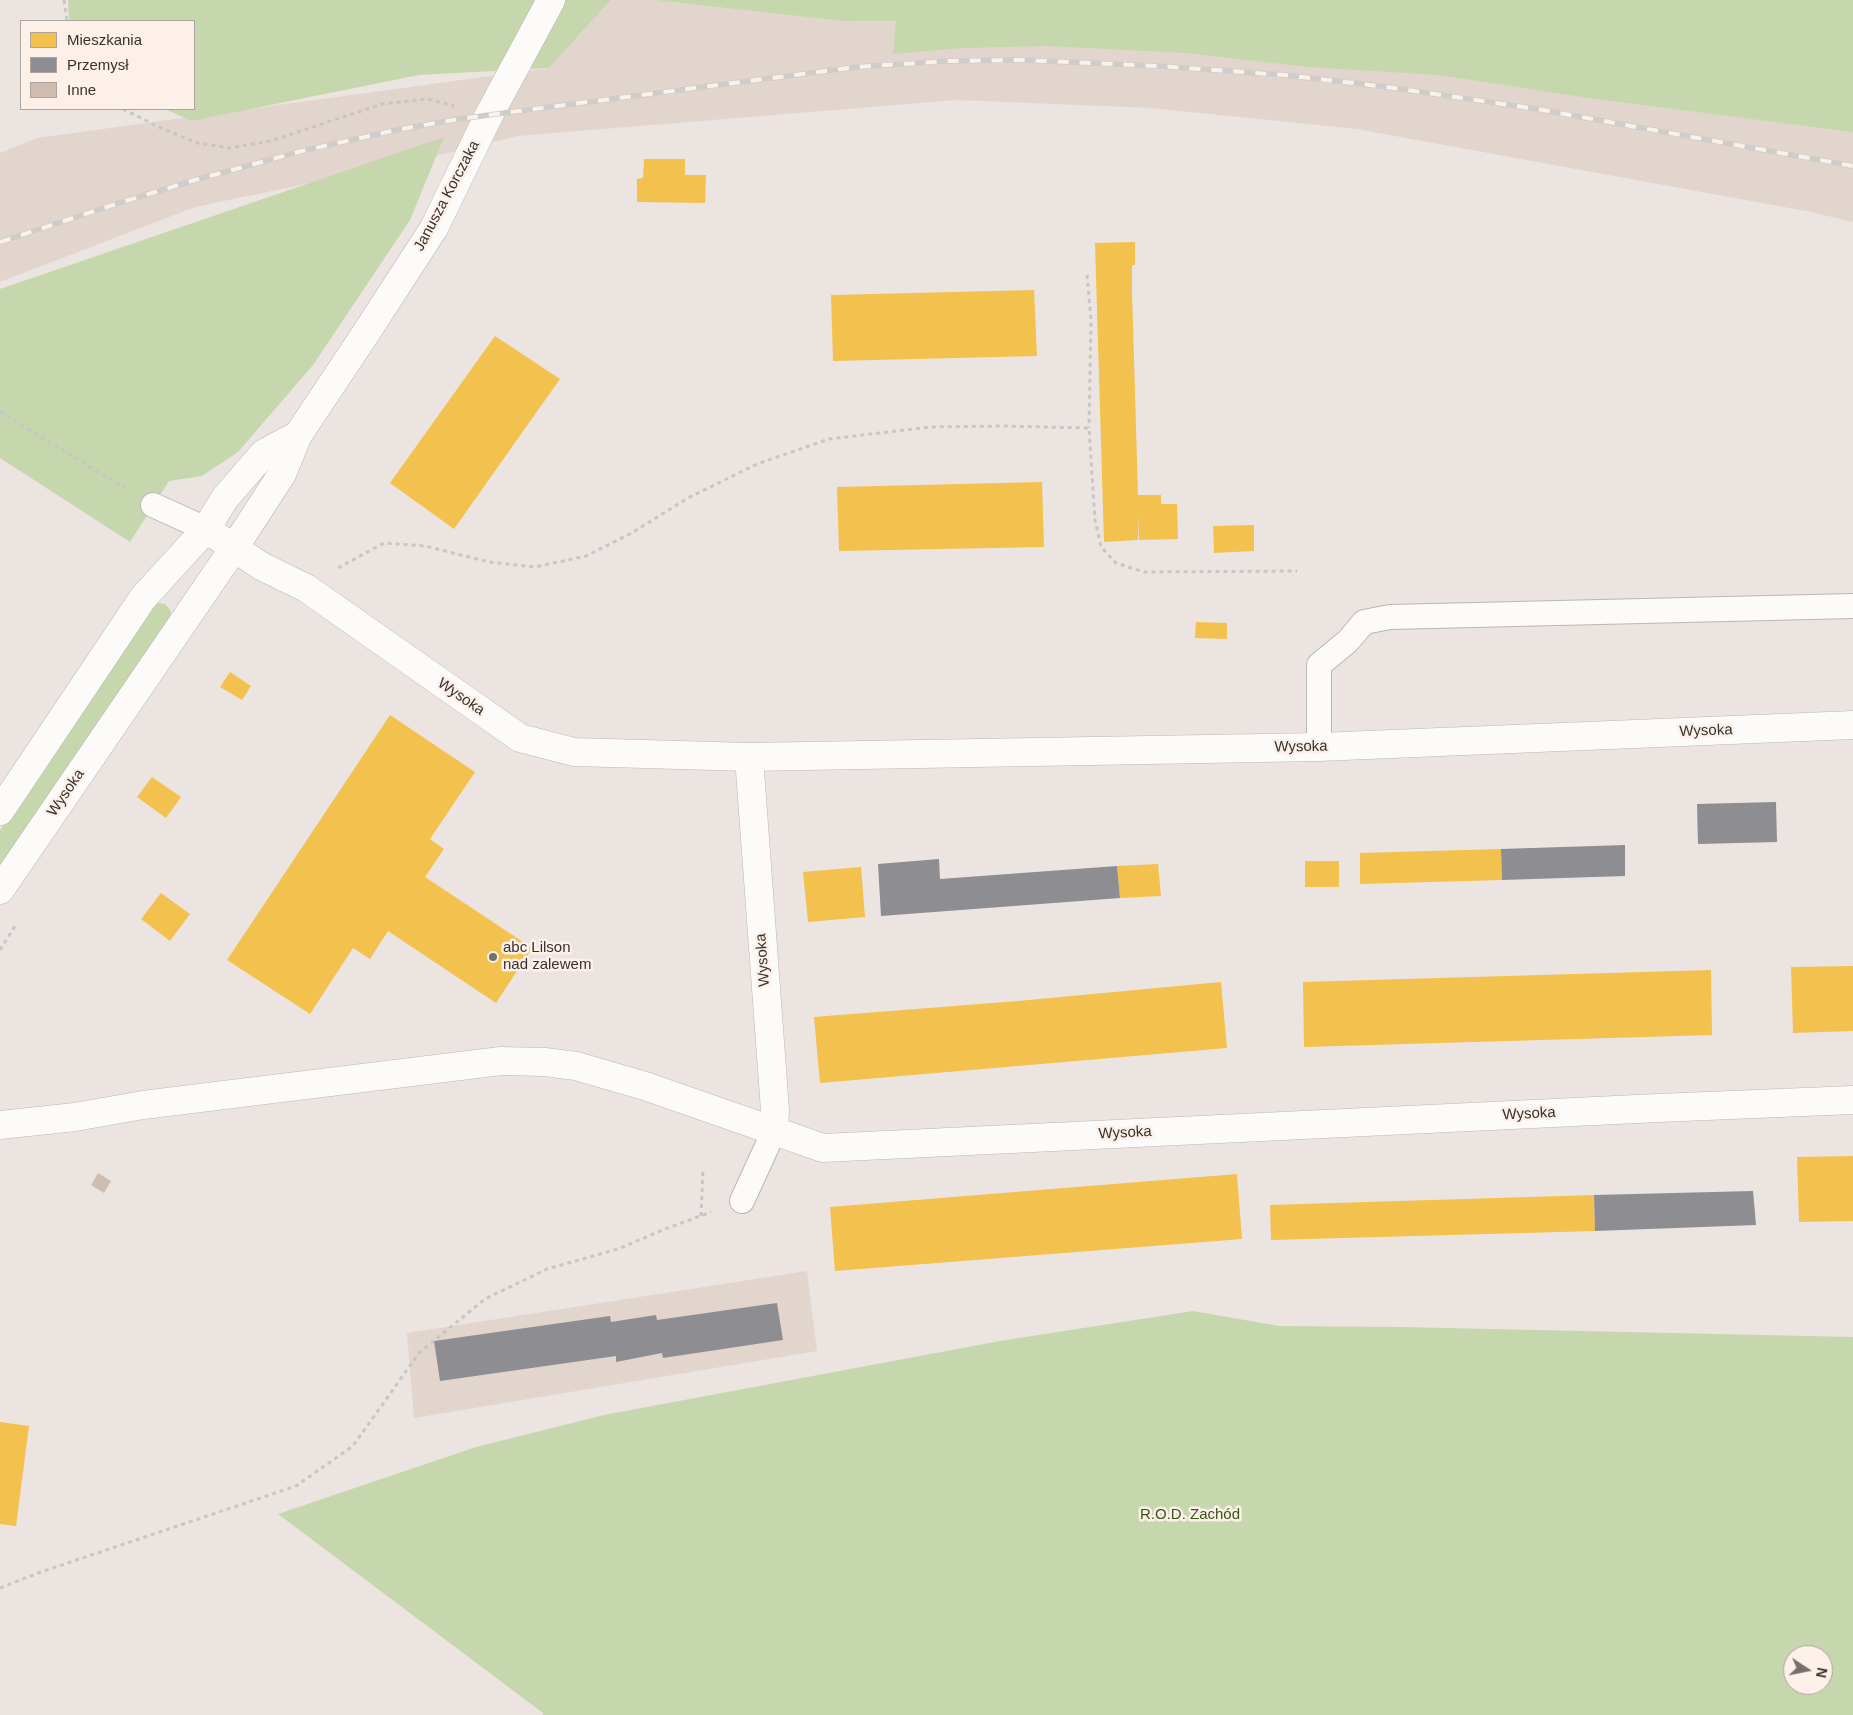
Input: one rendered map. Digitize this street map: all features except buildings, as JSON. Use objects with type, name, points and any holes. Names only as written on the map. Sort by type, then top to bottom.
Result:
[{"type":"street","name":"Janusza Korczaka","points":[[234,548],[282,474],[298,435],[434,228],[489,115],[551,0]]},
{"type":"street","name":"Janusza Korczaka","points":[[206,529],[225,498],[264,453],[298,435]]},
{"type":"street","name":"Wysoka","points":[[206,529],[261,566],[306,588],[520,738],[574,752],[749,757],[1318,747],[1853,725]]},
{"type":"street","points":[[0,810],[143,598],[206,529]]},
{"type":"street","name":"Wysoka","points":[[0,890],[234,548]]},
{"type":"street","name":"Wysoka","points":[[749,757],[775,1110],[774,1130],[823,1148],[1853,1100]]},
{"type":"street","points":[[0,1125],[75,1117],[143,1104],[501,1061],[545,1062],[576,1066],[645,1086],[774,1130]]},
{"type":"lane","points":[[153,505],[206,529]]},
{"type":"lane","points":[[1318,747],[1320,665],[1348,641],[1364,622],[1390,616],[1853,606]]},
{"type":"lane","points":[[742,1201],[774,1130]]},
{"type":"path","points":[[64,0],[68,20]]},
{"type":"path","points":[[125,110],[161,128],[197,142],[230,148],[271,141],[382,104],[428,99],[489,115]]},
{"type":"path","points":[[1087,276],[1091,320],[1089,428],[1095,520],[1101,547],[1116,563],[1144,572],[1297,570]]},
{"type":"path","points":[[0,412],[153,505]]},
{"type":"path","points":[[306,588],[384,543],[425,546],[489,562],[536,566],[586,556],[630,534],[688,498],[757,464],[829,439],[930,427],[1089,428]]},
{"type":"path","points":[[701,1216],[703,1170]]},
{"type":"path","points":[[0,1588],[38,1572],[296,1486],[353,1446],[419,1354],[485,1299],[547,1269],[618,1249],[742,1201]]},
{"type":"shaded area","points":[[611,0],[654,0],[842,21],[1019,22],[1853,123],[1853,222],[1811,212],[1357,129],[1151,108],[956,100],[518,136],[411,162],[195,207],[0,282],[0,153],[37,138],[549,68]]},
{"type":"shaded area","points":[[807,1271],[817,1351],[414,1418],[407,1333]]},
{"type":"green space","points":[[68,0],[611,0],[549,68],[419,75],[191,121],[167,110],[195,110],[195,20],[69,20]]},
{"type":"green space","points":[[654,0],[1853,0],[1853,132],[1588,98],[1439,75],[1307,67],[1186,53],[1047,46],[962,48],[893,54],[896,21],[842,21]]},
{"type":"green space","points":[[444,137],[410,220],[313,365],[238,452],[202,476],[169,481],[130,542],[0,458],[0,289]]},
{"type":"green space","points":[[158,603],[165,604],[170,610],[172,617],[0,871],[0,830],[151,606]]},
{"type":"green space","name":"R.O.D. Zachód","points":[[1193,1311],[1279,1326],[1853,1337],[1853,1715],[543,1715],[543,1713],[278,1514],[476,1447],[604,1415],[1000,1341]]},
{"type":"railway","points":[[0,242],[195,180],[302,151],[396,130],[459,119],[856,67],[948,61],[1021,60],[1159,66],[1285,75],[1387,87],[1537,109],[1853,166]]},
{"type":"place","name":"abc Lilson nad zalewem","points":[[493,957]]}]
